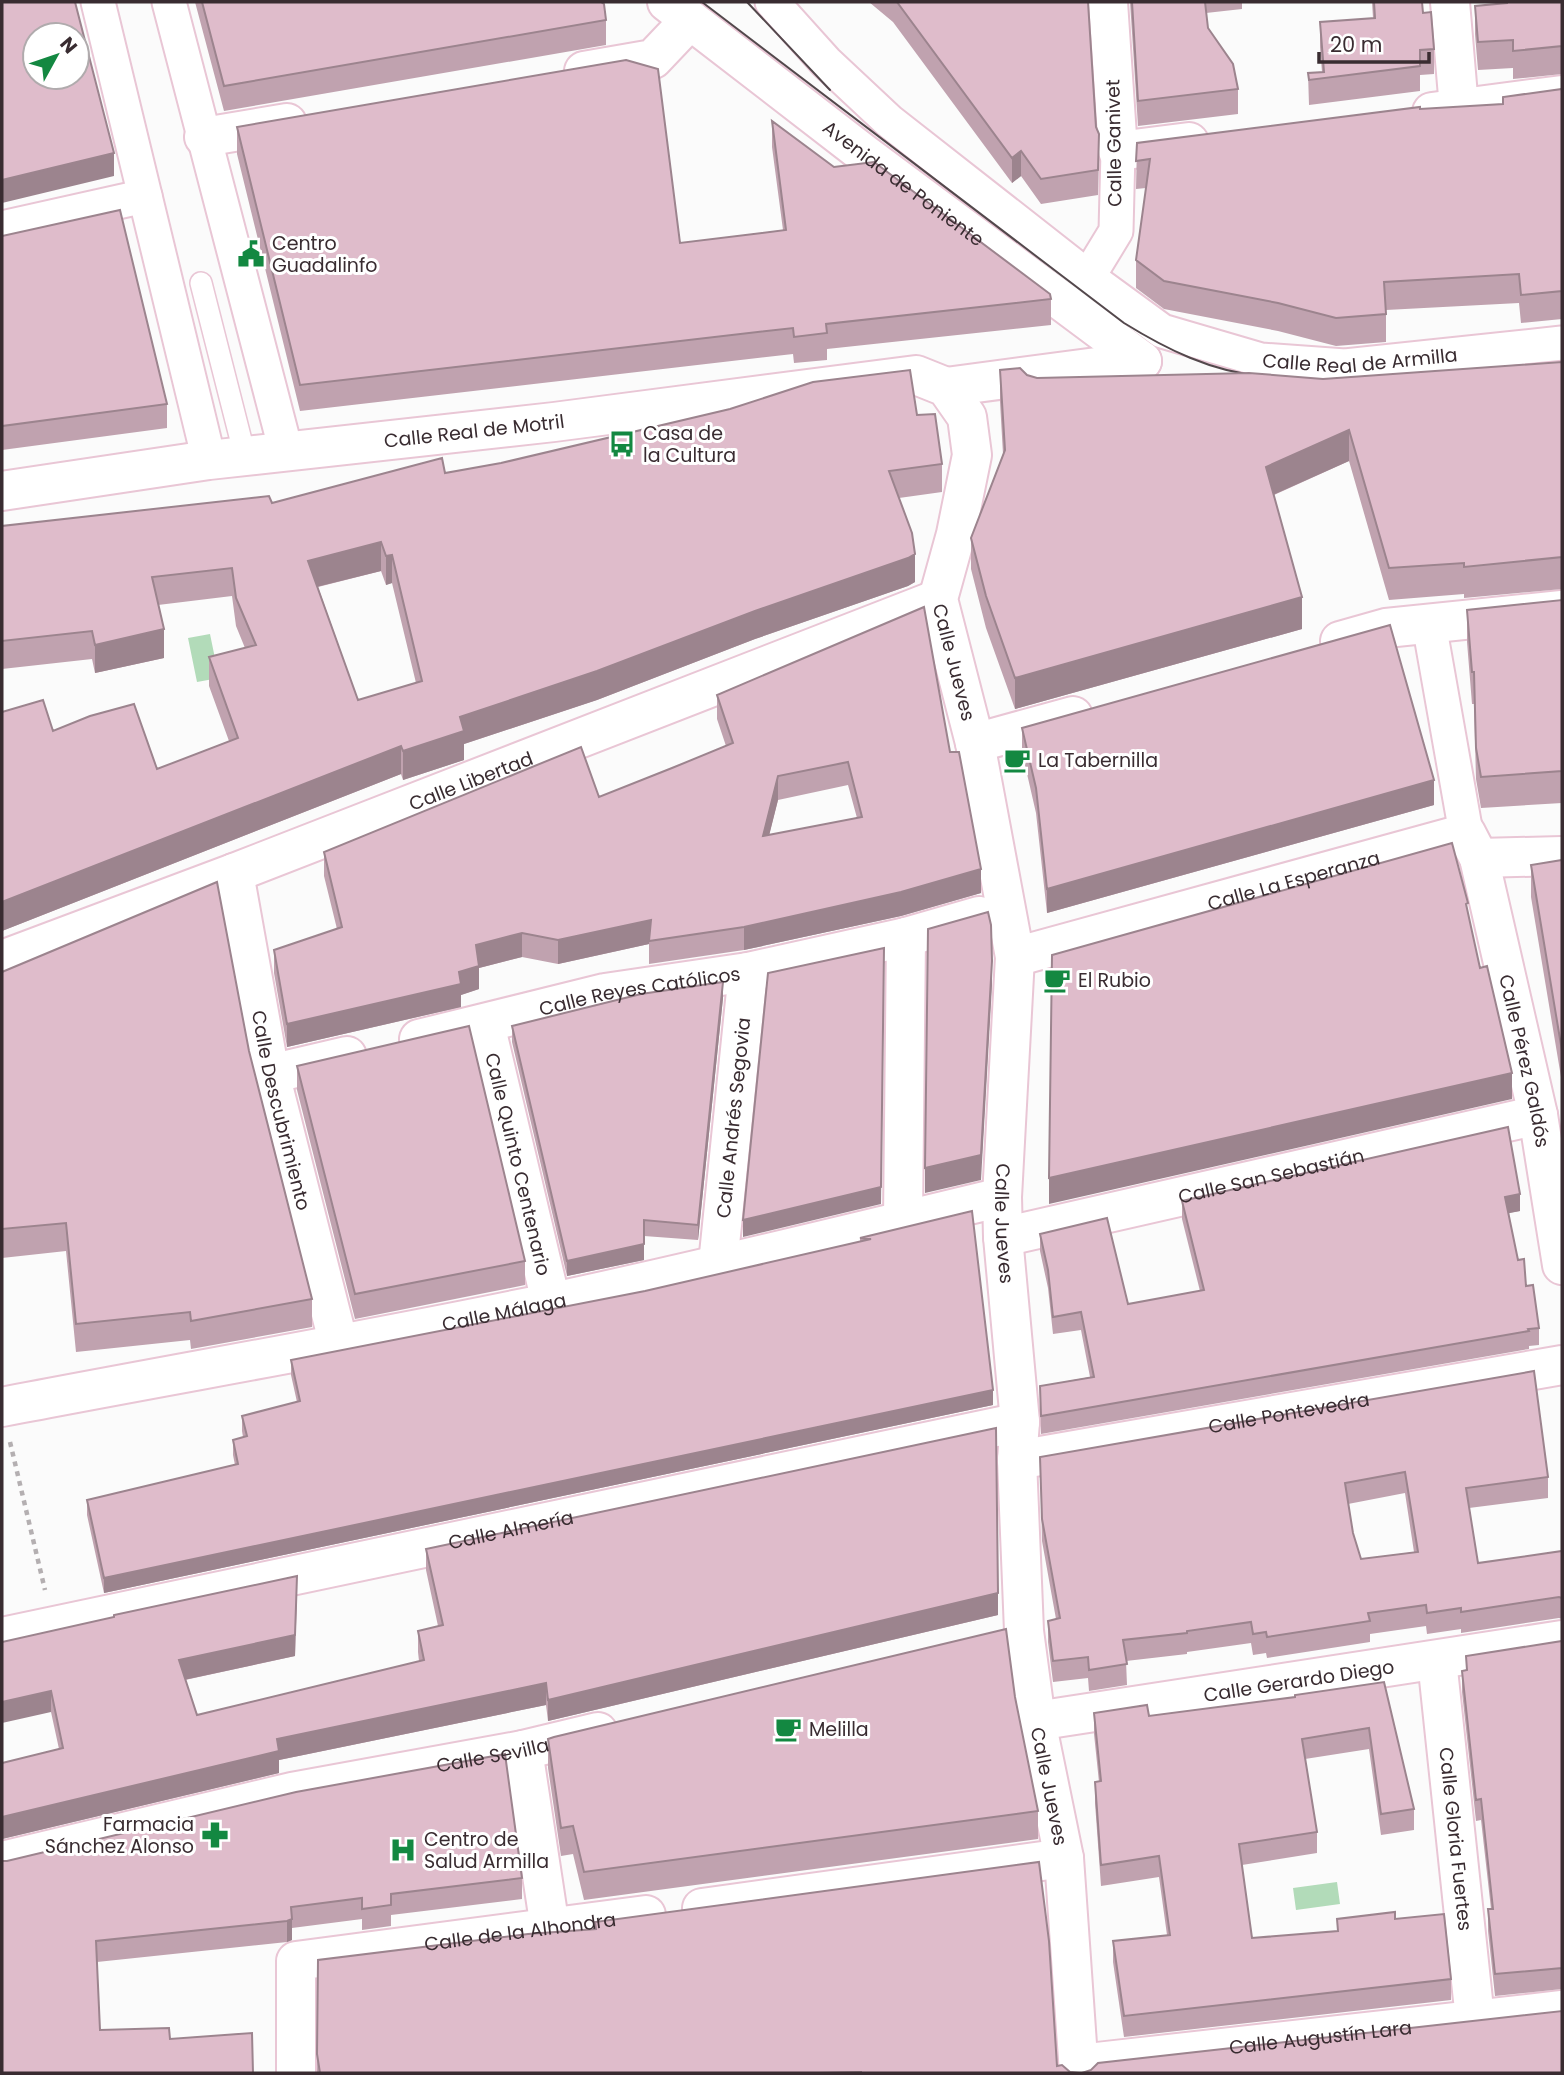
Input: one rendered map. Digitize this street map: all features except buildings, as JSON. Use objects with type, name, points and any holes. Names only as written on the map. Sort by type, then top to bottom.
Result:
[{"type":"street","points":[[97,2],[145,197],[227,458]]},
{"type":"street","points":[[169,2],[286,452]]},
{"type":"street","name":"Avenida de Poniente","points":[[772,2],[826,62],[889,121],[1088,277],[1155,359]]},
{"type":"street","name":"Calle Ganivet","points":[[1088,277],[1116,231],[1118,151],[1108,2]]},
{"type":"street","points":[[1450,2],[1459,108]]},
{"type":"street","points":[[547,78],[653,59],[678,11]]},
{"type":"street","name":"Avenida de Poniente","points":[[678,11],[864,154],[1155,359]]},
{"type":"street","points":[[1405,115],[1562,94]]},
{"type":"street","points":[[204,137],[319,117]]},
{"type":"street","points":[[1118,151],[1227,137]]},
{"type":"street","points":[[2,228],[145,197]]},
{"type":"street","name":"Calle Real de Armilla","points":[[946,387],[1155,359],[1261,360],[1345,366],[1562,343]]},
{"type":"street","name":"Calle Real de Armilla","points":[[987,391],[1155,359]]},
{"type":"street","name":"Calle Real de Motril","points":[[2,491],[227,458],[554,422],[916,375],[946,387]]},
{"type":"street","name":"Calle Real de Armilla","points":[[1236,385],[1322,391],[1549,375]]},
{"type":"street","name":"Calle Jueves","points":[[946,387],[967,417],[972,455],[956,534],[938,599],[975,743],[1008,908],[1015,957],[1002,1197],[1003,1237],[1020,1422],[1010,1635],[1036,1721],[1064,1858],[1079,2068]]},
{"type":"street","name":"Calle Libertad","points":[[2,960],[234,873],[938,599]]},
{"type":"street","points":[[1307,650],[1386,628],[1562,610]]},
{"type":"street","points":[[1429,624],[1472,846]]},
{"type":"street","points":[[975,743],[1108,706]]},
{"type":"street","name":"Calle La Esperanza","points":[[1015,957],[1472,846],[1562,856]]},
{"type":"street","name":"Calle Pérez Galdós","points":[[1472,846],[1538,1115],[1562,1265]]},
{"type":"street","name":"Calle Descubrimiento","points":[[234,873],[270,1074],[339,1345]]},
{"type":"street","name":"Calle Reyes Católicos","points":[[270,1074],[605,993],[748,972],[906,937],[1008,908]]},
{"type":"street","points":[[904,1220],[906,937]]},
{"type":"street","name":"Calle Andrés Segovia","points":[[718,1264],[748,972]]},
{"type":"street","name":"Calle Quinto Centenario","points":[[485,1024],[551,1302]]},
{"type":"street","name":"Calle San Sebastián","points":[[1003,1237],[1538,1115]]},
{"type":"street","name":"Calle Málaga","points":[[2,1403],[339,1345],[551,1302],[1002,1197]]},
{"type":"street","name":"Calle Pontevedra","points":[[1017,1460],[1562,1365]]},
{"type":"street","name":"Calle Almería","points":[[2,1637],[1020,1422]]},
{"type":"street","name":"Calle Gerardo Diego","points":[[1036,1721],[1562,1640]]},
{"type":"street","name":"Calle Gloria Fuertes","points":[[1437,1660],[1475,2019]]},
{"type":"street","name":"Calle Sevilla","points":[[2,1861],[292,1792],[523,1750],[631,1724]]},
{"type":"street","points":[[523,1750],[550,1928]]},
{"type":"street","name":"Calle de la Alhondra","points":[[296,2073],[296,1961],[1064,1858]]},
{"type":"street","name":"Calle Augustín Lara","points":[[1079,2068],[1562,2010]]},
{"type":"lane","points":[[201,283],[227,458]]},
{"type":"path","points":[[2,1403],[54,1626]]},
{"type":"shaded area","points":[[210,634],[219,678],[197,682],[188,638]]},
{"type":"shaded area","points":[[1337,1882],[1340,1904],[1296,1910],[1293,1888]]},
{"type":"tram line","points":[[702,2],[1124,323],[1190,358],[1225,370],[1262,376]]},
{"type":"tram line","points":[[747,2],[830,90]]},
{"type":"place","name":"Centro Guadalinfo","points":[[251,254]]},
{"type":"place","name":"Casa de la Cultura","points":[[622,444]]},
{"type":"place","name":"La Tabernilla","points":[[1017,760]]},
{"type":"place","name":"El Rubio","points":[[1057,980]]},
{"type":"place","name":"Melilla","points":[[788,1729]]},
{"type":"place","name":"Farmacia Sánchez Alonso","points":[[215,1835]]},
{"type":"place","name":"Centro de Salud Armilla","points":[[403,1850]]}]
